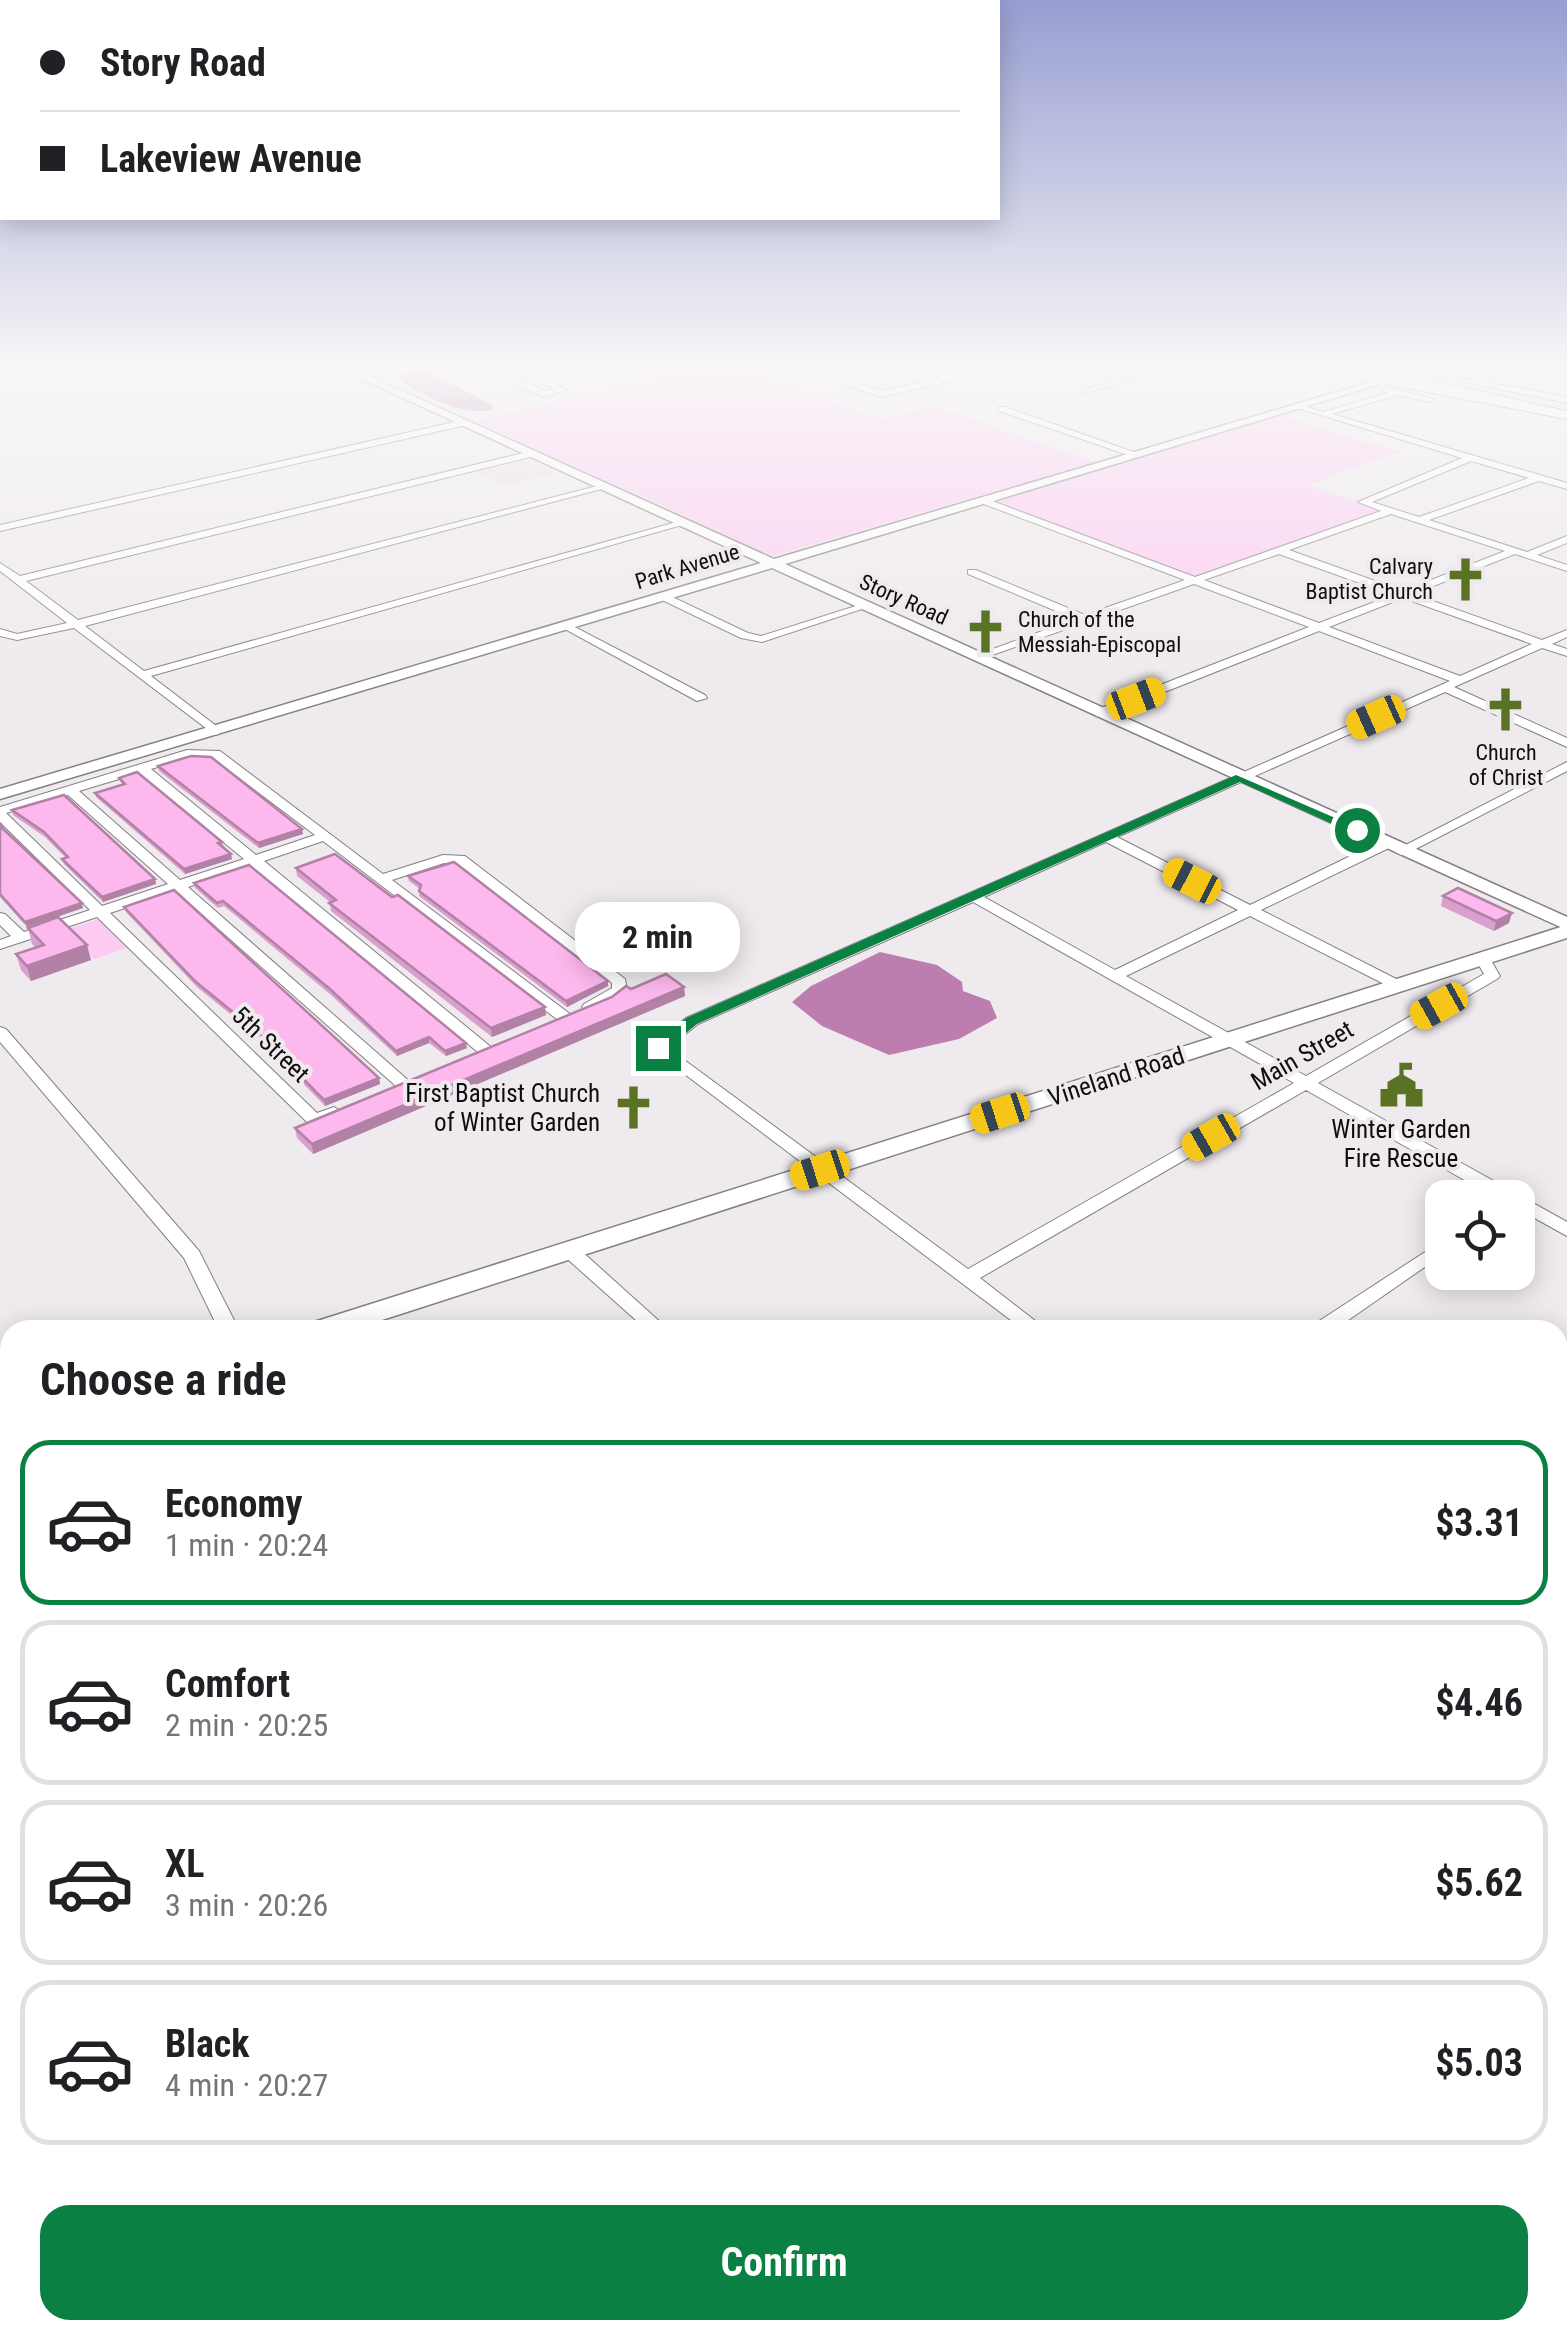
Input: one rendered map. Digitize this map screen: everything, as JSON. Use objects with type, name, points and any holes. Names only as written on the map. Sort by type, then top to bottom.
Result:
[{"type":"main road","name":"Vineland Road","points":[[353,1320],[1401,987],[1567,927]]},
{"type":"street","points":[[0,528],[243,472]]},
{"type":"street","points":[[18,580],[457,472]]},
{"type":"street","name":"Story Road","points":[[571,472],[1567,927]]},
{"type":"street","name":"Park Avenue","points":[[0,794],[1080,472]]},
{"type":"street","points":[[1435,472],[1363,502],[1567,568]]},
{"type":"street","points":[[1518,472],[1567,486]]},
{"type":"street","points":[[1419,520],[1538,478]]},
{"type":"street","points":[[0,632],[17,637],[74,624],[604,487]]},
{"type":"street","points":[[984,501],[1459,680]]},
{"type":"street","points":[[977,657],[1391,511]]},
{"type":"street","points":[[142,675],[684,523]]},
{"type":"street","points":[[1527,555],[1567,539]]},
{"type":"street","points":[[1278,550],[1567,652]]},
{"type":"street","points":[[1100,713],[1514,551]]},
{"type":"street","points":[[0,566],[215,730]]},
{"type":"street","points":[[972,572],[1085,619]]},
{"type":"street","points":[[662,596],[745,636],[776,636],[866,606]]},
{"type":"street","points":[[567,626],[702,698]]},
{"type":"street","points":[[1024,1320],[658,1048],[692,1021],[1567,633]]},
{"type":"street","points":[[1444,687],[1567,743]]},
{"type":"street","points":[[0,813],[191,753],[216,754],[382,879],[556,1020],[606,1000],[619,990],[620,982],[460,859],[444,859],[382,879]]},
{"type":"street","points":[[1114,976],[1567,766]]},
{"type":"street","points":[[141,768],[484,1050]]},
{"type":"street","points":[[70,790],[402,1084]]},
{"type":"street","name":"5th Street","points":[[0,813],[315,1120],[350,1106]]},
{"type":"street","points":[[0,946],[326,836]]},
{"type":"street","points":[[1104,836],[1401,987]]},
{"type":"street","points":[[973,896],[1478,1180]]},
{"type":"street","points":[[0,916],[21,938]]},
{"type":"street","name":"Main Street","points":[[967,1278],[1492,976],[1484,960]]},
{"type":"street","points":[[0,1032],[192,1255],[223,1320]]},
{"type":"street","points":[[385,1091],[419,1077]]},
{"type":"street","points":[[1535,1212],[1567,1230]]},
{"type":"street","points":[[572,1252],[648,1320]]},
{"type":"street","points":[[1335,1320],[1425,1259]]},
{"type":"shaded area","points":[[477,472],[557,473],[506,486]]},
{"type":"shaded area","points":[[587,472],[1060,472],[773,556]]},
{"type":"shaded area","points":[[1090,472],[1343,472],[1307,485],[1382,510],[1193,577],[993,501]]},
{"type":"shaded area","points":[[98,919],[127,948],[94,959],[65,930]]},
{"type":"shaded area","points":[[880,952],[937,965],[962,982],[963,991],[990,1001],[997,1018],[959,1039],[889,1055],[822,1026],[792,1002],[811,986]]},
{"type":"building","points":[[191,756],[211,757],[302,829],[258,843],[158,766]]},
{"type":"building","points":[[137,772],[222,842],[218,843],[231,854],[184,869],[95,793],[125,784],[119,778]]},
{"type":"building","points":[[64,795],[155,879],[102,897],[62,859],[68,857],[44,832],[12,810]]},
{"type":"building","points":[[0,823],[82,903],[25,922],[0,894]]},
{"type":"building","points":[[335,854],[392,897],[398,895],[545,1007],[491,1028],[329,903],[336,900],[296,868]]},
{"type":"building","points":[[454,862],[608,981],[566,1001],[419,891],[421,885],[408,876]]},
{"type":"building","points":[[249,865],[466,1043],[445,1051],[429,1037],[396,1051],[330,989],[223,901],[217,903],[194,883]]},
{"type":"building","points":[[1458,888],[1512,913],[1496,921],[1443,896]]},
{"type":"building","points":[[174,890],[379,1078],[324,1100],[255,1030],[196,982],[124,907]]},
{"type":"building","points":[[58,917],[87,945],[27,966],[16,954],[44,945],[28,928]]},
{"type":"building","points":[[666,974],[684,987],[312,1144],[295,1128],[612,997],[626,986],[631,989]]},
{"type":"place","name":"Calvary Baptist Church","points":[[1466,579]]},
{"type":"place","name":"Church of the Messiah-Episcopal","points":[[985,632]]},
{"type":"place","name":"Church of Christ","points":[[1506,710]]},
{"type":"place","name":"Winter Garden Fire Rescue","points":[[1401,1085]]},
{"type":"place","name":"First Baptist Church of Winter Garden","points":[[633,1107]]},
{"type":"route","points":[[658,1048],[692,1021],[1240,778],[1357,830]]}]
